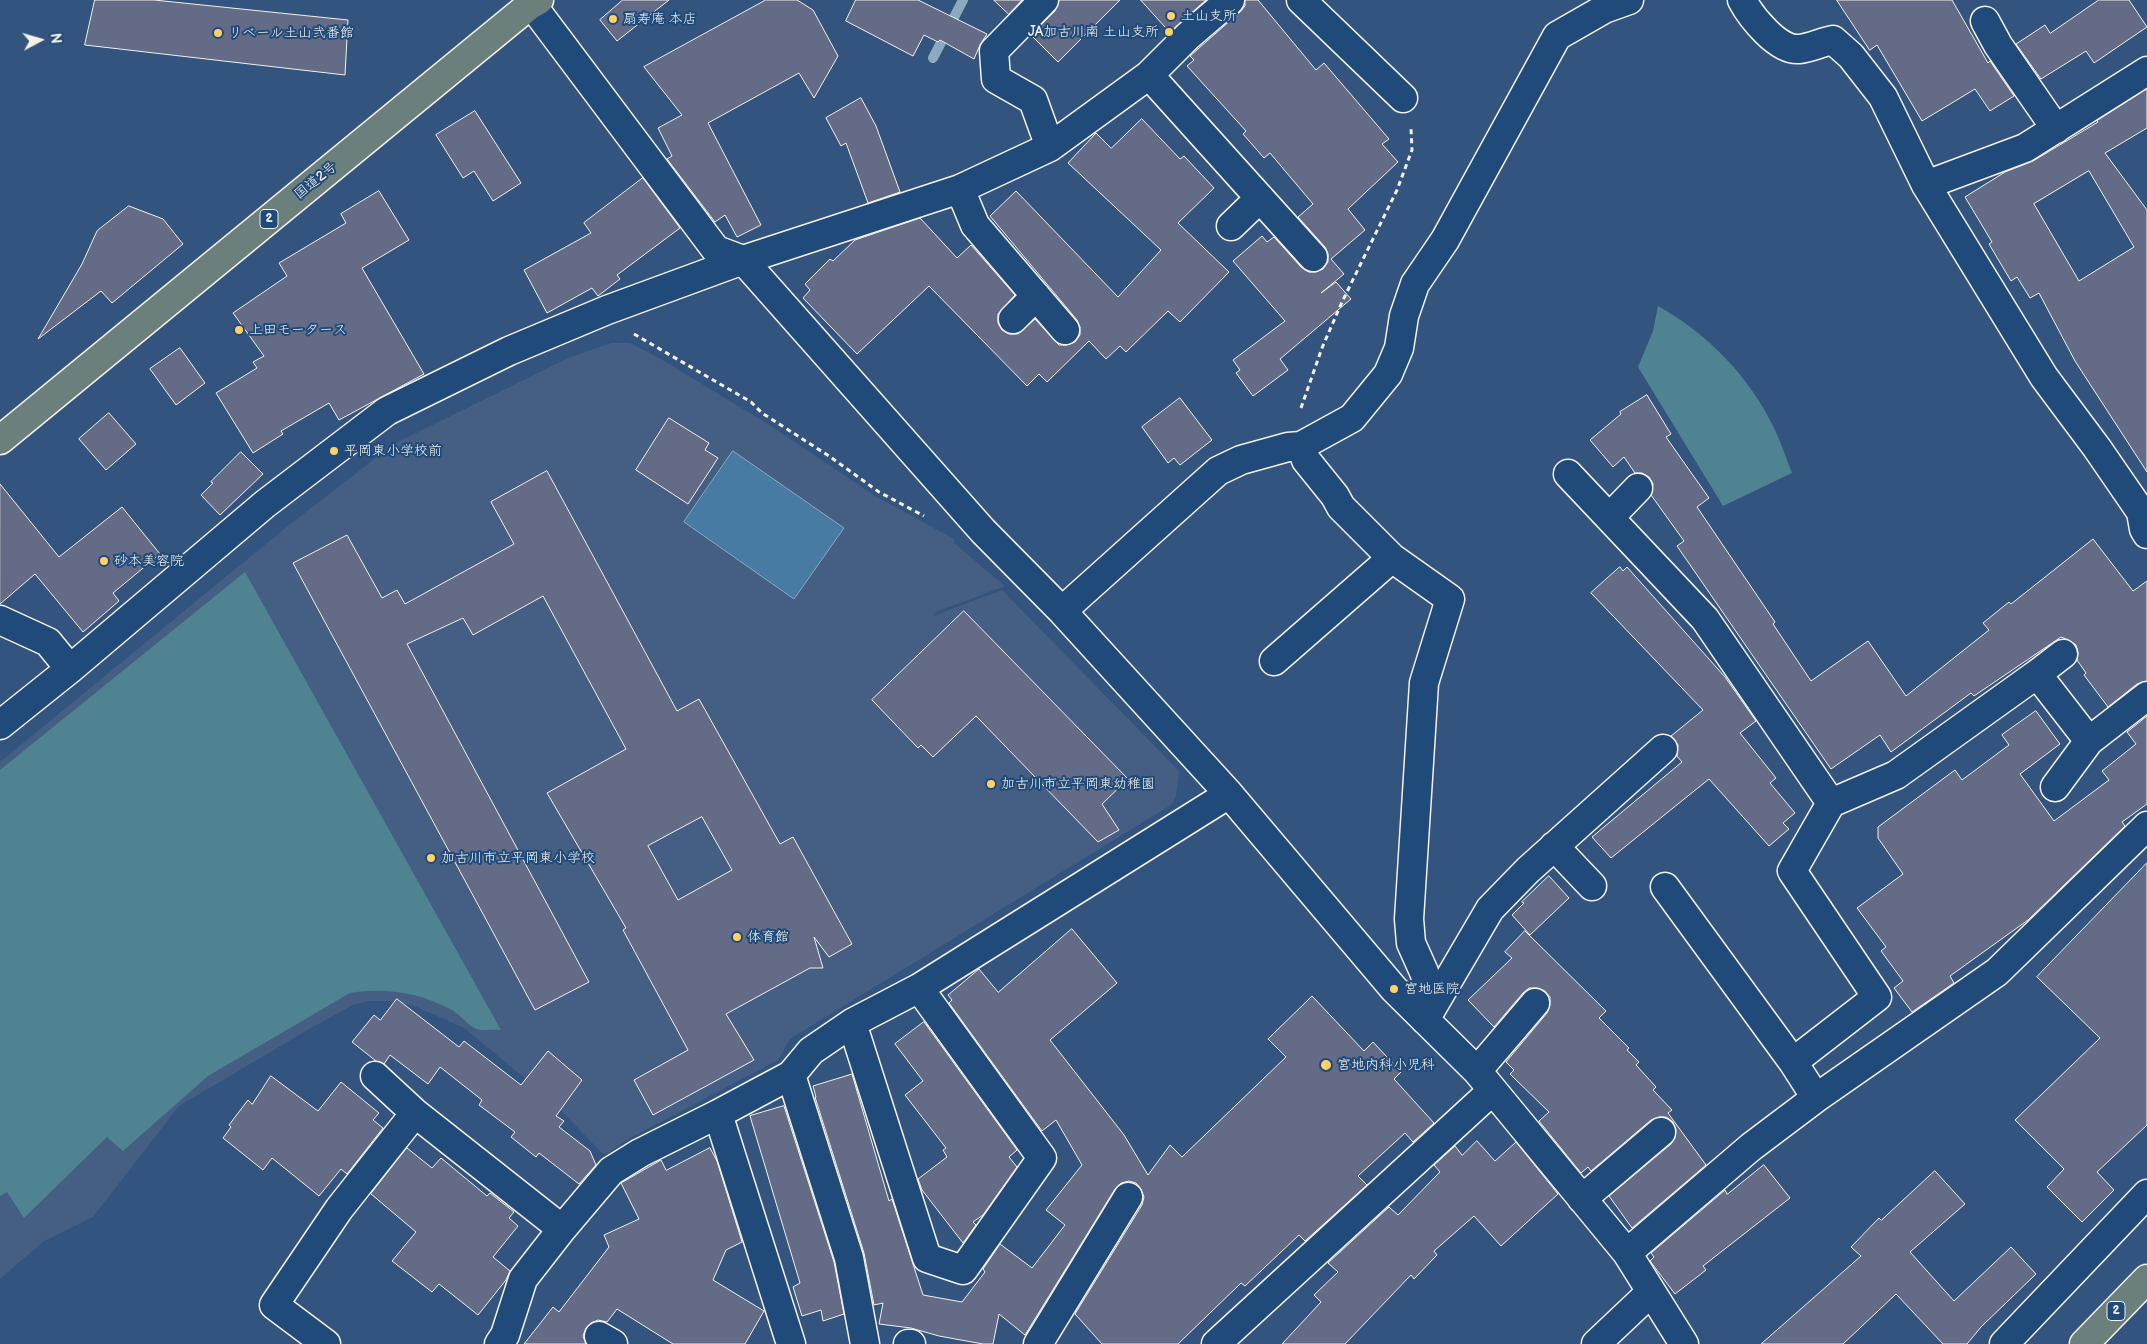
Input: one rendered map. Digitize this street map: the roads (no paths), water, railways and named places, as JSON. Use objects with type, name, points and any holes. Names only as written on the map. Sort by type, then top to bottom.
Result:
[{"type":"highway","name":"国道2号","points":[[0,440],[522,11],[536,3]]},
{"type":"highway","name":"2","points":[[2084,1344],[2147,1279]]},
{"type":"street","points":[[1044,0],[994,51],[996,79],[1033,100],[1050,147]]},
{"type":"street","points":[[0,726],[265,504],[387,411],[509,351],[607,310],[743,260],[960,189],[1050,147],[1149,75],[1188,36],[1230,0]]},
{"type":"street","points":[[1301,0],[1403,98]]},
{"type":"street","points":[[1062,611],[1218,471],[1241,460],[1294,447],[1352,418],[1388,374],[1400,348],[1404,316],[1415,284],[1445,240],[1557,36],[1604,9],[1629,0]]},
{"type":"street","points":[[1742,0],[1772,38],[1786,47],[1798,49],[1833,40],[1851,56],[1883,97],[1926,185],[2044,377],[2097,448],[2141,512],[2146,530]]},
{"type":"street","points":[[536,3],[716,250],[743,260],[983,531],[1062,611],[1229,794],[1394,989],[1485,1081],[1627,1253],[1684,1344]]},
{"type":"street","points":[[1985,21],[1998,45],[2056,129]]},
{"type":"street","points":[[1926,185],[2025,148],[2147,71]]},
{"type":"street","points":[[1149,75],[1313,257]]},
{"type":"street","points":[[960,189],[974,226],[1065,330]]},
{"type":"street","points":[[1231,226],[1260,198]]},
{"type":"street","points":[[1013,319],[1036,296]]},
{"type":"street","points":[[1294,447],[1335,496],[1341,507],[1392,558],[1450,599],[1424,683],[1409,919],[1411,943],[1428,985],[1425,1020]]},
{"type":"street","points":[[1568,474],[1705,619],[1832,803]]},
{"type":"street","points":[[1610,517],[1638,488]]},
{"type":"street","points":[[1274,661],[1392,558]]},
{"type":"street","points":[[0,620],[48,642],[70,669]]},
{"type":"street","points":[[1793,1062],[1877,997],[1792,872],[1832,803],[1896,776],[2063,654]]},
{"type":"street","points":[[2037,674],[2089,741]]},
{"type":"street","points":[[2055,787],[2089,741],[2147,696]]},
{"type":"street","points":[[1425,1020],[1490,909],[1554,846],[1663,749]]},
{"type":"street","points":[[498,1344],[505,1335],[523,1279],[611,1171],[640,1152],[718,1114],[791,1075],[811,1050],[852,1023],[919,988],[1229,794]]},
{"type":"street","points":[[1627,1253],[1751,1147],[1816,1098],[1997,972],[2147,826]]},
{"type":"street","points":[[1554,846],[1592,886]]},
{"type":"street","points":[[1665,887],[1793,1062],[1816,1098]]},
{"type":"street","points":[[852,1023],[927,1258],[963,1270],[1042,1158],[919,988]]},
{"type":"street","points":[[1216,1344],[1485,1081],[1535,1003]]},
{"type":"street","points":[[791,1075],[849,1258],[864,1344]]},
{"type":"street","points":[[375,1076],[415,1113],[562,1229]]},
{"type":"street","points":[[326,1344],[274,1305],[339,1209],[415,1113]]},
{"type":"street","points":[[718,1114],[791,1344]]},
{"type":"street","points":[[1582,1199],[1661,1132]]},
{"type":"street","points":[[2004,1344],[2147,1194]]},
{"type":"street","points":[[1038,1344],[1128,1197]]},
{"type":"street","points":[[1596,1344],[1651,1292]]},
{"type":"waterway","points":[[933,58],[963,0]]},
{"type":"place","name":"土山支所","points":[[1171,16]]},
{"type":"place","name":"扇寿庵 本店","points":[[613,19]]},
{"type":"place","name":"JA加古川南 土山支所","points":[[1169,32]]},
{"type":"place","name":"リベール土山弐番館","points":[[218,33]]},
{"type":"place","name":"上田モータース","points":[[239,330]]},
{"type":"place","name":"平岡東小学校前","points":[[334,451]]},
{"type":"place","name":"砂本美容院","points":[[104,561]]},
{"type":"place","name":"加古川市立平岡東幼稚園","points":[[991,784]]},
{"type":"place","name":"加古川市立平岡東小学校","points":[[431,858]]},
{"type":"place","name":"体育館","points":[[737,937]]},
{"type":"place","name":"宮地医院","points":[[1394,989]]},
{"type":"place","name":"宮地内科小児科","points":[[1326,1065]]}]
